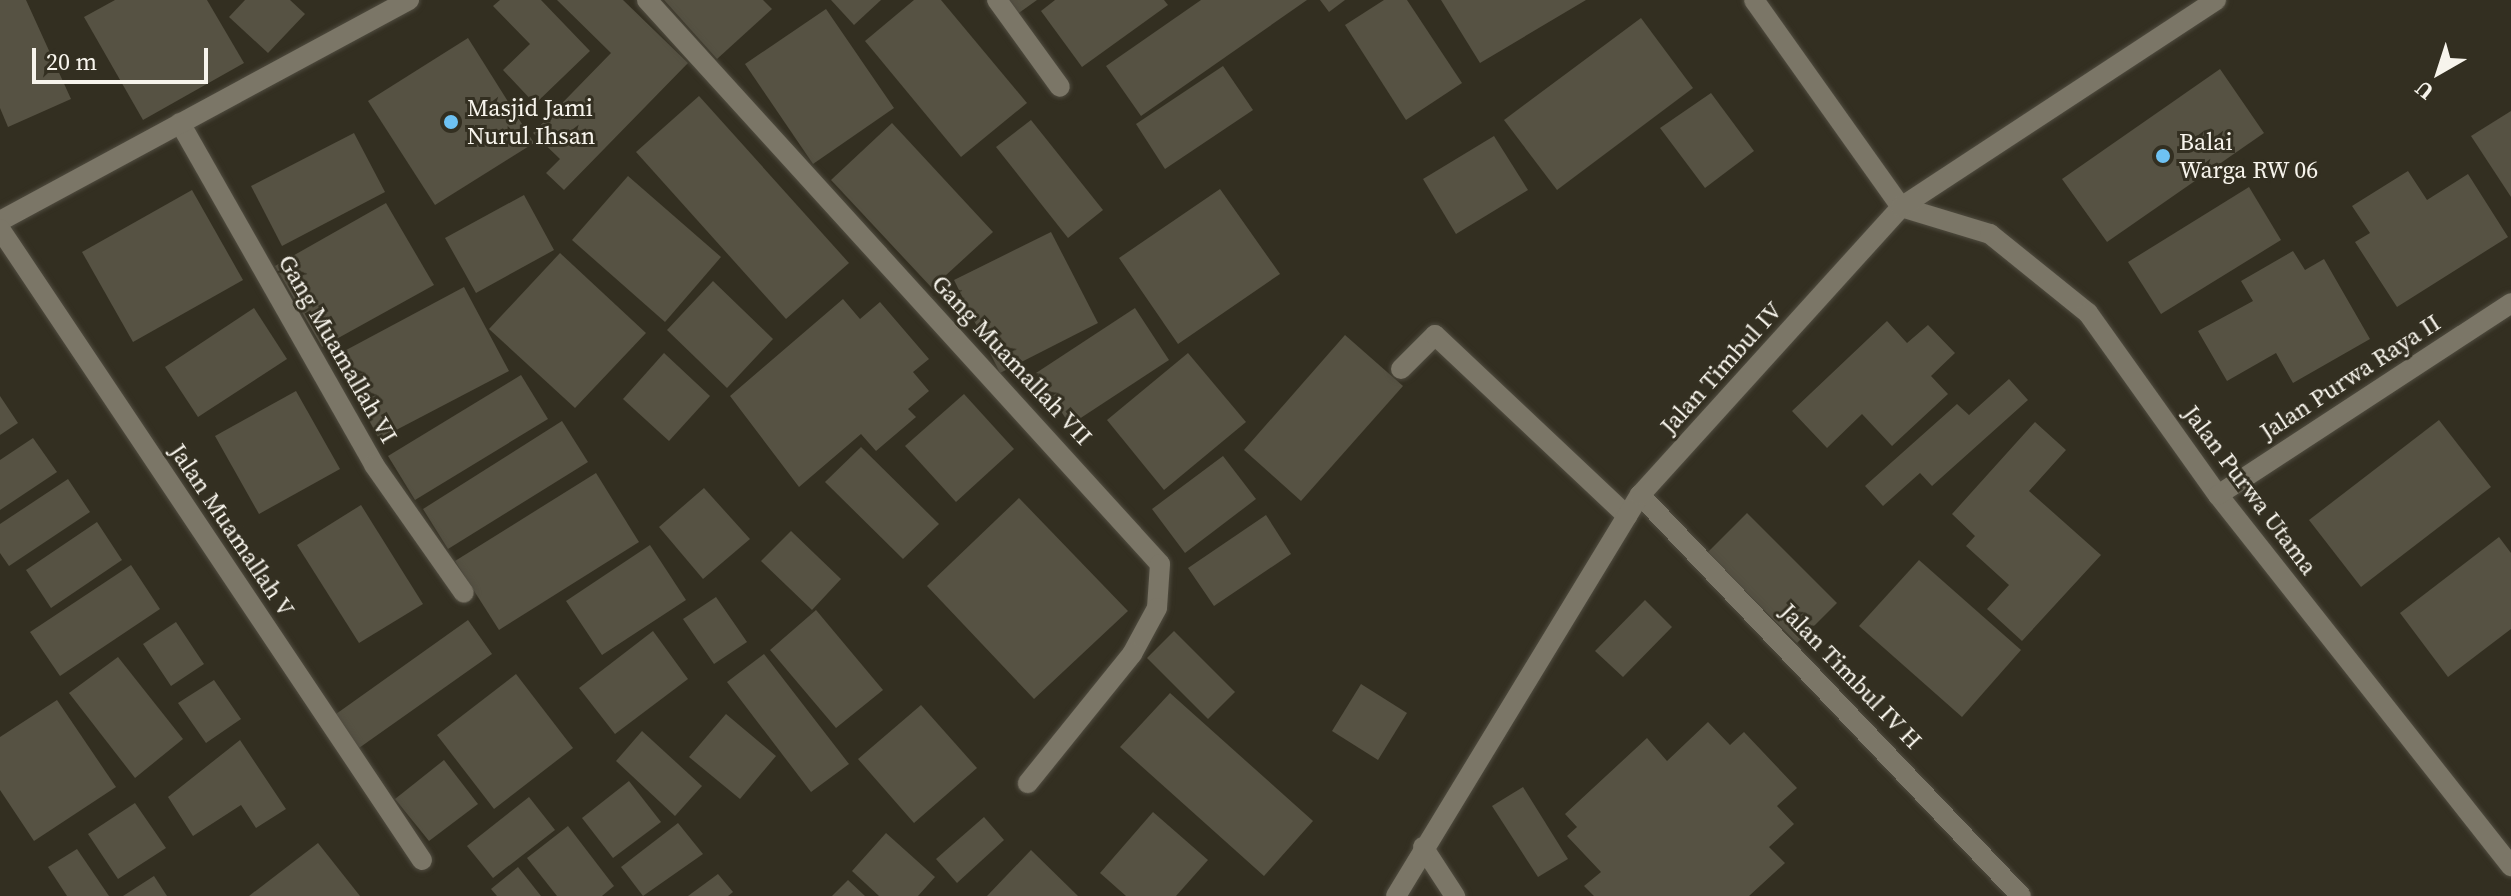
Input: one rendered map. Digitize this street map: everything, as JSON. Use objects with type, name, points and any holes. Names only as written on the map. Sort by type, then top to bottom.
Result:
[{"type":"street","points":[[0,221],[409,0]]},
{"type":"street","name":"Gang Muamallah VII","points":[[647,0],[1160,564],[1157,608],[1132,654],[1028,783]]},
{"type":"street","points":[[997,0],[1060,87]]},
{"type":"street","points":[[1754,0],[1901,207]]},
{"type":"street","name":"Jalan Timbul IV","points":[[1396,896],[1423,847],[1640,495],[1901,207],[2216,0]]},
{"type":"street","name":"Gang Muamallah VI","points":[[180,123],[374,465],[464,593]]},
{"type":"street","name":"Jalan Purwa Utama","points":[[1901,207],[1990,234],[2056,283],[2088,313],[2218,495],[2511,866]]},
{"type":"street","name":"Jalan Muamallah V","points":[[0,229],[422,860]]},
{"type":"street","name":"Jalan Purwa Raya II","points":[[2218,495],[2511,303]]},
{"type":"street","points":[[1401,369],[1435,335],[1627,516]]},
{"type":"street","name":"Jalan Timbul IV H","points":[[1640,495],[2021,896]]},
{"type":"street","points":[[1423,847],[1455,896]]},
{"type":"building","points":[[0,0],[26,0],[71,99],[8,127],[0,108]]},
{"type":"building","points":[[115,0],[207,0],[244,63],[143,120],[84,17]]},
{"type":"building","points":[[245,0],[290,0],[305,14],[268,53],[229,17]]},
{"type":"building","points":[[500,0],[541,0],[590,51],[535,104],[503,70],[530,44],[493,6]]},
{"type":"building","points":[[557,0],[623,0],[688,63],[564,190],[546,173],[560,159],[533,133],[611,53]]},
{"type":"building","points":[[664,0],[763,0],[772,9],[717,59]]},
{"type":"building","points":[[831,0],[881,0],[854,25]]},
{"type":"building","points":[[914,0],[941,0],[1027,103],[961,157],[865,41]]},
{"type":"building","points":[[999,0],[1037,0],[1012,18]]},
{"type":"building","points":[[1055,0],[1164,0],[1168,5],[1082,67],[1041,11]]},
{"type":"building","points":[[1201,0],[1307,0],[1141,116],[1106,66]]},
{"type":"building","points":[[1320,0],[1345,0],[1329,12]]},
{"type":"building","points":[[1384,0],[1407,0],[1462,83],[1406,120],[1345,25]]},
{"type":"building","points":[[1441,0],[1586,0],[1480,63]]},
{"type":"building","points":[[826,9],[894,108],[813,164],[745,64]]},
{"type":"building","points":[[1641,18],[1693,88],[1557,190],[1504,120]]},
{"type":"building","name":"Masjid Jami Nurul Ihsan","points":[[468,38],[534,143],[435,205],[368,101]]},
{"type":"building","points":[[1223,66],[1253,110],[1165,169],[1136,124]]},
{"type":"building","name":"Balai Warga RW 06","points":[[2220,69],[2264,133],[2107,242],[2062,179]]},
{"type":"building","points":[[1711,93],[1754,151],[1705,188],[1660,128]]},
{"type":"building","points":[[699,96],[849,263],[786,319],[636,152]]},
{"type":"building","points":[[2511,111],[2511,197],[2471,136]]},
{"type":"building","points":[[1031,120],[1103,210],[1068,238],[996,147]]},
{"type":"building","points":[[892,123],[993,232],[932,288],[831,180]]},
{"type":"building","points":[[354,133],[385,192],[282,246],[251,186]]},
{"type":"building","points":[[1494,136],[1528,190],[1456,234],[1423,179]]},
{"type":"building","points":[[2408,171],[2427,200],[2468,174],[2508,237],[2397,307],[2355,242],[2370,233],[2352,206]]},
{"type":"building","points":[[628,176],[721,257],[665,322],[572,240]]},
{"type":"building","points":[[2249,187],[2281,240],[2161,314],[2128,262]]},
{"type":"building","points":[[1220,189],[1280,274],[1178,344],[1119,258]]},
{"type":"building","points":[[192,190],[243,280],[133,342],[82,252]]},
{"type":"building","points":[[524,195],[554,250],[476,293],[445,238]]},
{"type":"building","points":[[386,203],[434,285],[322,347],[275,266]]},
{"type":"building","points":[[1051,232],[1098,323],[1000,373],[954,280]]},
{"type":"building","points":[[2293,251],[2305,270],[2324,259],[2370,339],[2293,383],[2276,353],[2227,381],[2198,331],[2253,301],[2241,281]]},
{"type":"building","points":[[560,253],[646,333],[575,408],[489,329]]},
{"type":"building","points":[[713,281],[773,339],[727,388],[667,330]]},
{"type":"building","points":[[464,287],[509,371],[379,439],[335,356]]},
{"type":"building","points":[[843,299],[860,319],[880,302],[929,359],[913,372],[929,391],[908,409],[916,417],[876,451],[861,434],[799,487],[730,396]]},
{"type":"building","points":[[254,308],[287,359],[198,417],[165,367]]},
{"type":"building","points":[[1135,308],[1169,360],[1070,425],[1036,373]]},
{"type":"building","points":[[1887,321],[1907,343],[1928,325],[1955,353],[1931,376],[1948,394],[1892,446],[1862,414],[1827,448],[1792,411]]},
{"type":"building","points":[[1345,335],[1403,386],[1301,501],[1244,450]]},
{"type":"building","points":[[664,353],[710,396],[669,441],[623,399]]},
{"type":"building","points":[[1188,353],[1246,422],[1164,490],[1107,420]]},
{"type":"building","points":[[521,375],[548,419],[415,500],[388,456]]},
{"type":"building","points":[[2009,379],[2028,400],[1932,486],[1920,473],[1883,506],[1865,486],[1957,404],[1969,415]]},
{"type":"building","points":[[296,391],[340,469],[259,514],[215,436]]},
{"type":"building","points":[[964,394],[1014,449],[956,502],[905,446]]},
{"type":"building","points":[[0,396],[18,423],[0,435]]},
{"type":"building","points":[[2439,420],[2491,487],[2361,587],[2309,520]]},
{"type":"building","points":[[562,421],[588,462],[448,549],[423,509]]},
{"type":"building","points":[[2035,422],[2066,450],[2029,491],[2101,555],[2022,641],[1987,609],[2009,585],[1966,546],[1975,536],[1952,514]]},
{"type":"building","points":[[33,438],[57,472],[0,510],[0,460]]},
{"type":"building","points":[[861,447],[939,524],[903,559],[825,482]]},
{"type":"building","points":[[1223,456],[1256,499],[1185,553],[1152,509]]},
{"type":"building","points":[[596,473],[639,542],[499,630],[455,561]]},
{"type":"building","points":[[68,479],[90,512],[9,566],[0,553],[0,524]]},
{"type":"building","points":[[704,488],[750,539],[703,579],[659,527]]},
{"type":"building","points":[[1019,498],[1128,611],[1034,699],[927,586]]},
{"type":"building","points":[[361,505],[423,604],[359,643],[297,545]]},
{"type":"building","points":[[1747,513],[1837,603],[1797,643],[1707,553]]},
{"type":"building","points":[[1266,515],[1291,554],[1214,606],[1188,568]]},
{"type":"building","points":[[97,522],[122,560],[51,608],[26,570]]},
{"type":"building","points":[[791,531],[841,579],[812,610],[761,561]]},
{"type":"building","points":[[2499,537],[2511,553],[2511,629],[2448,677],[2400,613]]},
{"type":"building","points":[[650,545],[686,600],[602,655],[566,601]]},
{"type":"building","points":[[1919,560],[2021,650],[1962,717],[1859,626]]},
{"type":"building","points":[[131,565],[160,609],[60,676],[30,632]]},
{"type":"building","points":[[716,597],[747,642],[714,664],[683,619]]},
{"type":"building","points":[[1645,600],[1672,627],[1623,677],[1595,651]]},
{"type":"building","points":[[816,610],[883,690],[836,728],[770,650]]},
{"type":"building","points":[[468,620],[492,654],[359,748],[336,714]]},
{"type":"building","points":[[176,622],[204,664],[171,686],[143,644]]},
{"type":"building","points":[[653,631],[688,679],[615,734],[579,688]]},
{"type":"building","points":[[1174,631],[1235,692],[1208,719],[1147,658]]},
{"type":"building","points":[[764,654],[849,764],[811,792],[727,682]]},
{"type":"building","points":[[118,657],[183,739],[135,778],[69,693]]},
{"type":"building","points":[[516,674],[573,748],[494,809],[437,735]]},
{"type":"building","points":[[214,680],[241,719],[206,743],[178,703]]},
{"type":"building","points":[[1361,684],[1407,713],[1378,760],[1332,731]]},
{"type":"building","points":[[1170,693],[1313,821],[1264,876],[1120,747]]},
{"type":"building","points":[[57,700],[116,787],[34,841],[0,790],[0,737]]},
{"type":"building","points":[[921,705],[977,768],[914,823],[858,759]]},
{"type":"building","points":[[726,714],[776,756],[740,799],[689,757]]},
{"type":"building","points":[[1708,722],[1730,745],[1744,732],[1797,788],[1777,806],[1794,824],[1769,847],[1785,863],[1749,896],[1594,896],[1584,886],[1601,872],[1567,836],[1577,827],[1565,814],[1647,738],[1667,761]]},
{"type":"building","points":[[642,731],[702,786],[675,816],[616,761]]},
{"type":"building","points":[[240,740],[286,809],[256,828],[241,805],[193,836],[168,797]]},
{"type":"building","points":[[444,760],[478,804],[429,841],[395,799]]},
{"type":"building","points":[[629,781],[661,822],[613,858],[582,818]]},
{"type":"building","points":[[1523,787],[1568,859],[1538,877],[1492,806]]},
{"type":"building","points":[[529,797],[555,830],[493,878],[467,846]]},
{"type":"building","points":[[135,803],[166,848],[118,879],[88,834]]},
{"type":"building","points":[[1153,812],[1208,860],[1176,896],[1126,896],[1100,873]]},
{"type":"building","points":[[984,817],[1004,840],[957,883],[936,859]]},
{"type":"building","points":[[678,823],[703,854],[643,896],[621,867]]},
{"type":"building","points":[[568,826],[614,886],[602,896],[557,896],[527,858]]},
{"type":"building","points":[[886,833],[935,877],[918,896],[879,896],[852,871]]},
{"type":"building","points":[[318,843],[360,896],[249,896]]},
{"type":"building","points":[[77,849],[109,896],[67,896],[48,867]]},
{"type":"building","points":[[1031,850],[1078,896],[987,896]]},
{"type":"building","points":[[518,867],[541,896],[497,896],[491,889]]},
{"type":"building","points":[[718,874],[733,892],[728,896],[688,896]]},
{"type":"building","points":[[154,876],[167,896],[123,896]]},
{"type":"building","points":[[848,880],[865,896],[832,896]]},
{"type":"place","name":"Masjid Jami Nurul Ihsan","points":[[451,122]]},
{"type":"place","name":"Balai Warga RW 06","points":[[2163,156]]}]
